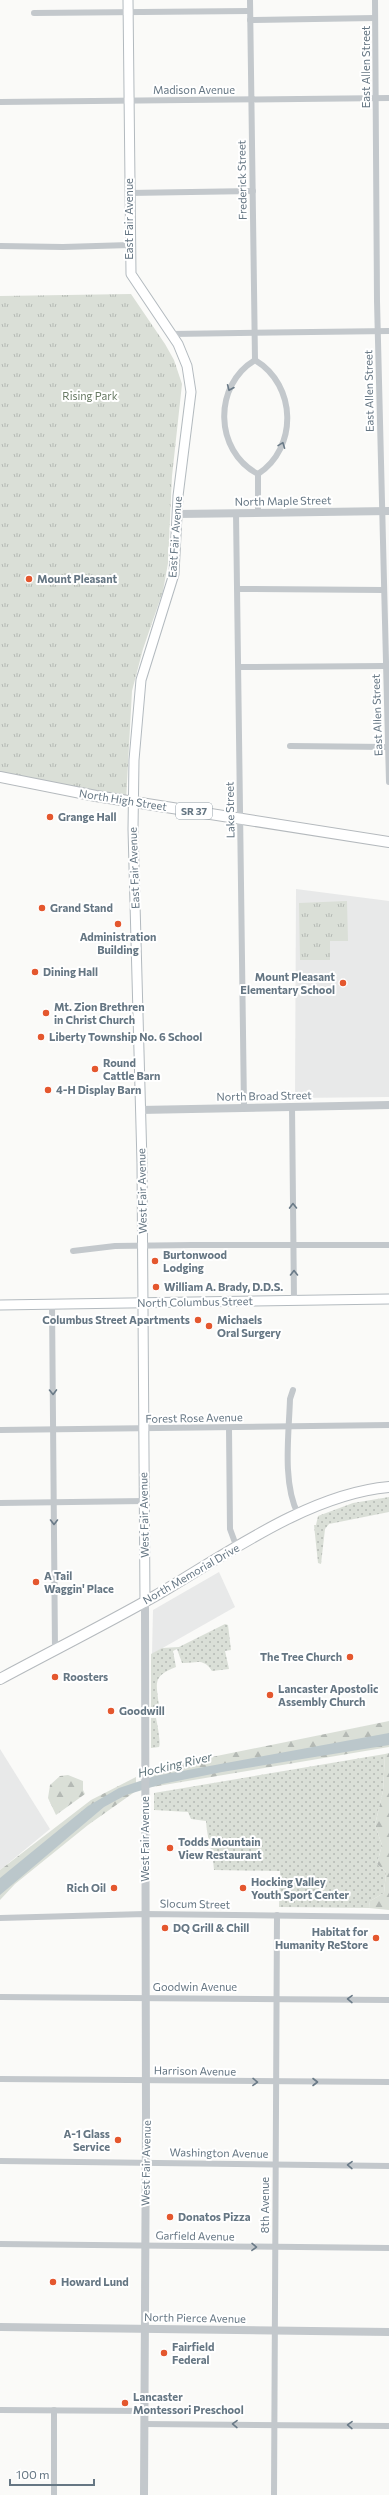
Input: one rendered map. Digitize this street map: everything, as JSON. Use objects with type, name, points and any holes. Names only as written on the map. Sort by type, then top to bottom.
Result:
[{"type":"main road","name":"East Fair Avenue","points":[[128,0],[131,274],[172,334],[187,366],[191,388],[177,514],[173,579],[145,664],[139,693],[133,802],[140,1110]]},
{"type":"main road","name":"North High Street","points":[[0,777],[133,802],[389,842]]},
{"type":"main road","name":"West Fair Avenue","points":[[140,1110],[145,1602]]},
{"type":"main road","name":"North Columbus Street","points":[[0,1305],[389,1299]]},
{"type":"main road","name":"North Memorial Drive","points":[[0,1678],[145,1602],[298,1514],[348,1495],[389,1487]]},
{"type":"street","name":"Frederick Street","points":[[250,0],[255,360]]},
{"type":"street","name":"East Allen Street","points":[[375,0],[378,331],[385,512],[384,590],[387,653],[385,666],[389,782]]},
{"type":"street","points":[[34,13],[249,11]]},
{"type":"street","points":[[250,20],[375,18]]},
{"type":"street","name":"Madison Avenue","points":[[0,102],[389,98]]},
{"type":"street","points":[[130,193],[252,191]]},
{"type":"street","points":[[0,246],[63,247],[130,245]]},
{"type":"street","points":[[172,334],[389,331]]},
{"type":"street","points":[[258,474],[245,466],[231,449],[226,437],[225,408],[233,382],[242,369],[255,360],[269,369],[278,381],[284,396],[287,411],[286,433],[280,450],[271,463],[258,474],[258,513]]},
{"type":"street","name":"North Maple Street","points":[[177,514],[385,512]]},
{"type":"street","name":"Lake Street","points":[[236,513],[244,1107]]},
{"type":"street","points":[[238,589],[384,590]]},
{"type":"street","points":[[239,667],[385,666]]},
{"type":"street","points":[[290,746],[388,747]]},
{"type":"street","name":"North Broad Street","points":[[140,1110],[389,1105]]},
{"type":"street","points":[[292,1106],[294,1300]]},
{"type":"street","points":[[73,1251],[96,1248],[142,1246],[389,1245]]},
{"type":"street","points":[[52,1304],[55,1649]]},
{"type":"street","points":[[292,1390],[290,1399],[289,1483],[292,1502],[298,1514]]},
{"type":"street","name":"Forest Rose Avenue","points":[[0,1430],[389,1425]]},
{"type":"street","points":[[229,1428],[230,1529],[237,1548]]},
{"type":"street","points":[[0,1503],[144,1501]]},
{"type":"street","name":"West Fair Avenue","points":[[144,2495],[146,2080],[144,1793],[145,1602]]},
{"type":"street","name":"Slocum Street","points":[[0,1918],[145,1914],[389,1917]]},
{"type":"street","name":"8th Avenue","points":[[274,2495],[275,2164],[278,1915]]},
{"type":"street","name":"Goodwin Avenue","points":[[0,1997],[389,2000]]},
{"type":"street","name":"Harrison Avenue","points":[[0,2079],[389,2082]]},
{"type":"street","name":"Washington Avenue","points":[[0,2161],[389,2166]]},
{"type":"street","name":"Garfield Avenue","points":[[0,2244],[389,2248]]},
{"type":"street","name":"North Pierce Avenue","points":[[0,2327],[389,2332]]},
{"type":"street","points":[[0,2410],[144,2411]]},
{"type":"street","points":[[54,2410],[54,2495]]},
{"type":"street","points":[[144,2424],[389,2426]]},
{"type":"shaded area","name":"Mount Pleasant Elementary School","points":[[296,889],[389,901],[389,1097],[295,1098]]},
{"type":"shaded area","points":[[219,1572],[235,1607],[152,1654],[153,1610]]},
{"type":"shaded area","points":[[389,1733],[389,1745],[222,1772],[162,1784],[126,1795],[104,1807],[0,1895],[0,1878],[88,1806],[119,1788],[155,1776]]},
{"type":"shaded area","points":[[0,1749],[50,1829],[0,1870]]},
{"type":"green space","name":"Rising Park","points":[[131,294],[165,344],[174,360],[182,384],[172,476],[168,563],[163,591],[143,649],[132,691],[126,801],[0,777],[0,296]]},
{"type":"green space","points":[[347,901],[348,941],[330,941],[330,960],[300,960],[299,903]]},
{"type":"green space","points":[[389,1497],[389,1512],[329,1524],[325,1529],[321,1564],[318,1563],[314,1525],[316,1525],[318,1516],[353,1503]]},
{"type":"green space","points":[[225,1624],[228,1625],[231,1650],[225,1651],[229,1669],[212,1671],[209,1667],[202,1663],[182,1663],[177,1649],[173,1651],[176,1667],[159,1678],[157,1686],[159,1706],[156,1709],[151,1708],[151,1654],[162,1648],[179,1647]]},
{"type":"green space","points":[[151,1718],[156,1718],[159,1747],[151,1748]]},
{"type":"green space","points":[[389,1721],[389,1747],[152,1787],[152,1772],[177,1764]]},
{"type":"green space","points":[[389,1753],[389,1910],[369,1908],[370,1901],[384,1893],[386,1872],[377,1864],[382,1845],[375,1825],[383,1791],[385,1754]]},
{"type":"green space","points":[[385,1754],[383,1791],[375,1825],[382,1845],[377,1864],[386,1872],[384,1893],[370,1901],[369,1908],[279,1907],[280,1871],[214,1870],[206,1821],[191,1819],[188,1812],[154,1810],[154,1793]]},
{"type":"green space","points":[[68,1775],[83,1781],[83,1790],[85,1794],[56,1815],[48,1798],[50,1785],[60,1776]]},
{"type":"green space","points":[[136,1777],[136,1791],[88,1825],[15,1884],[0,1900],[0,1870],[91,1800]]},
{"type":"place","name":"Mount Pleasant","points":[[29,579]]},
{"type":"place","name":"Grange Hall","points":[[50,817]]},
{"type":"place","name":"Grand Stand","points":[[42,908]]},
{"type":"place","name":"Administration Building","points":[[118,924]]},
{"type":"place","name":"Dining Hall","points":[[35,972]]},
{"type":"place","name":"Mount Pleasant Elementary School","points":[[343,983]]},
{"type":"place","name":"Mt. Zion Brethren in Christ Church","points":[[46,1013]]},
{"type":"place","name":"Liberty Township No. 6 School","points":[[41,1037]]},
{"type":"place","name":"Round Cattle Barn","points":[[95,1069]]},
{"type":"place","name":"4-H Display Barn","points":[[48,1090]]},
{"type":"place","name":"Burtonwood Lodging","points":[[155,1261]]},
{"type":"place","name":"William A. Brady, D.D.S.","points":[[156,1287]]},
{"type":"place","name":"Columbus Street Apartments","points":[[198,1320]]},
{"type":"place","name":"Michaels Oral Surgery","points":[[209,1326]]},
{"type":"place","name":"A Tail Waggin' Place","points":[[36,1582]]},
{"type":"place","name":"The Tree Church","points":[[350,1657]]},
{"type":"place","name":"Roosters","points":[[55,1677]]},
{"type":"place","name":"Lancaster Apostolic Assembly Church","points":[[270,1695]]},
{"type":"place","name":"Goodwill","points":[[111,1711]]},
{"type":"place","name":"Todds Mountain View Restaurant","points":[[170,1848]]},
{"type":"place","name":"Rich Oil","points":[[114,1888]]},
{"type":"place","name":"Hocking Valley Youth Sport Center","points":[[243,1888]]},
{"type":"place","name":"DQ Grill & Chill","points":[[165,1928]]},
{"type":"place","name":"Habitat for Humanity ReStore","points":[[376,1938]]},
{"type":"place","name":"A-1 Glass Service","points":[[118,2140]]},
{"type":"place","name":"Donatos Pizza","points":[[170,2217]]},
{"type":"place","name":"Howard Lund","points":[[53,2282]]},
{"type":"place","name":"Fairfield Federal","points":[[164,2353]]},
{"type":"place","name":"Lancaster Montessori Preschool","points":[[125,2403]]},
{"type":"water label","name":"Hocking River","points":[[175,1765]]}]
